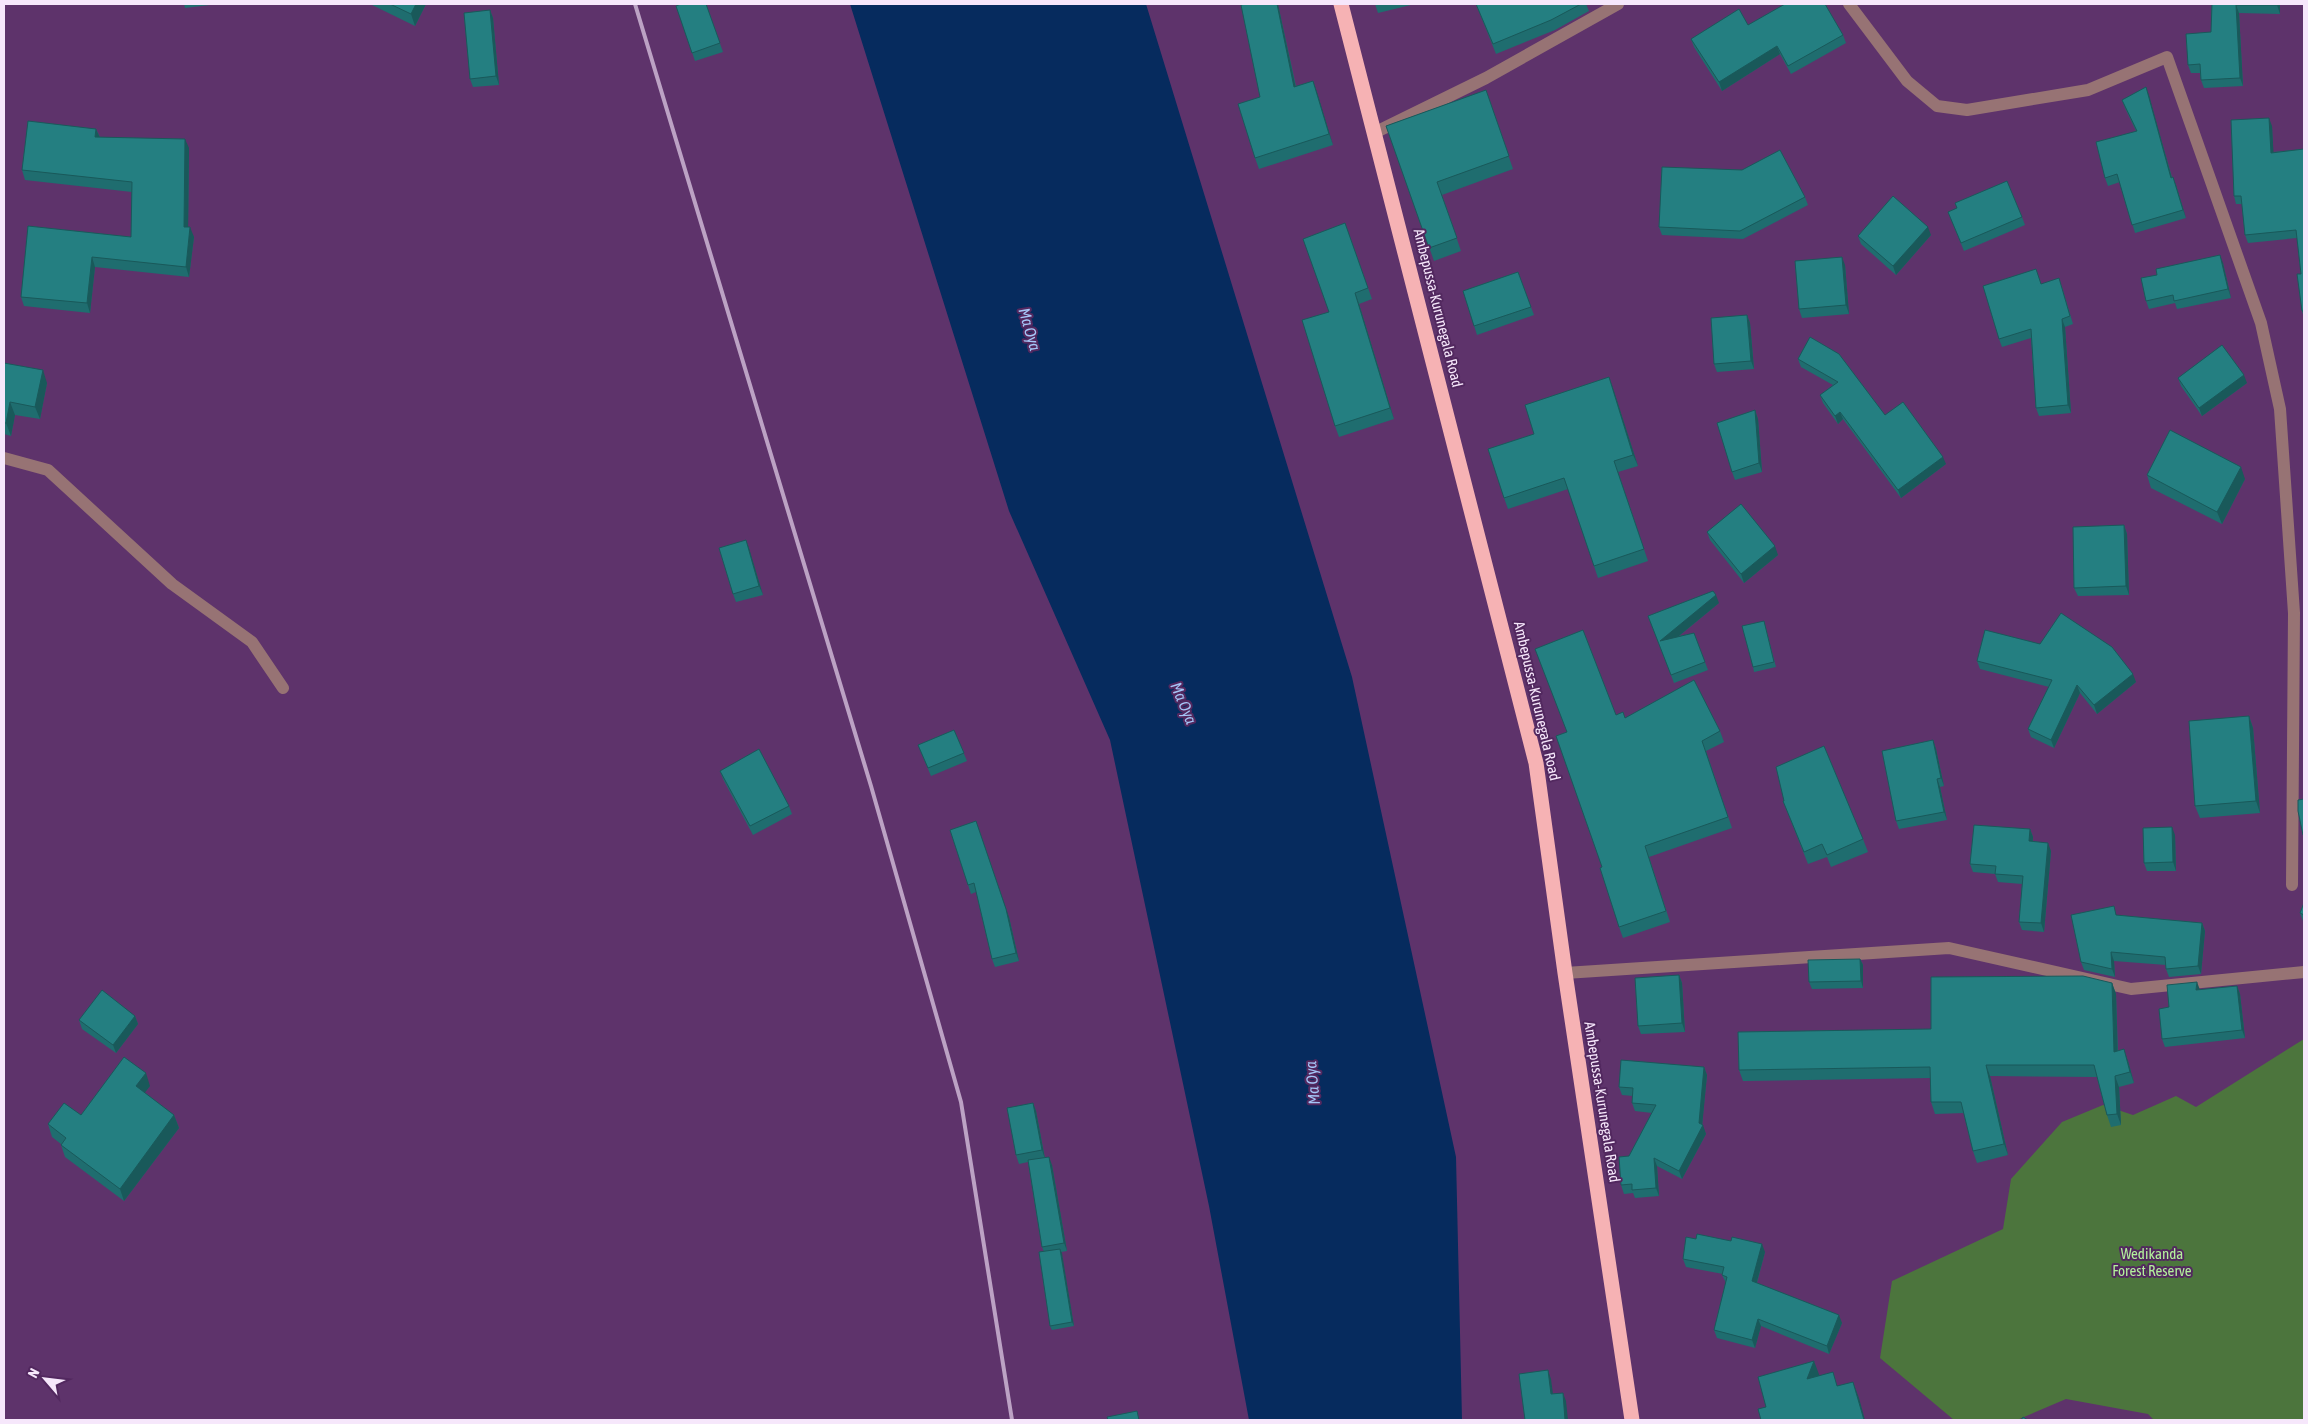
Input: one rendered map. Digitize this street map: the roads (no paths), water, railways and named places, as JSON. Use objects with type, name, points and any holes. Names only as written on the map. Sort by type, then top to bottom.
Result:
[{"type":"highway","name":"Ambepussa-Kurunegala Road","points":[[1341,4],[1536,763],[1565,973],[1632,1420]]},
{"type":"street","points":[[1374,133],[1486,78],[1618,4]]},
{"type":"street","points":[[1849,4],[1907,81],[1937,106],[1967,110],[2088,90],[2167,57],[2261,322],[2280,409],[2294,613],[2292,885]]},
{"type":"street","points":[[4,458],[48,470],[172,584],[252,642],[283,688]]},
{"type":"street","points":[[1565,973],[1948,948],[2131,989],[2304,972]]},
{"type":"water","name":"Ma Oya","points":[[850,4],[1146,4],[1352,677],[1456,1157],[1462,1420],[1249,1420],[1209,1206],[1110,740],[1009,511]]},
{"type":"railway","points":[[635,4],[871,786],[961,1102],[1012,1420]]},
{"type":"park label","name":"Wedikanda Forest Reserve","points":[[2152,1262]]}]
